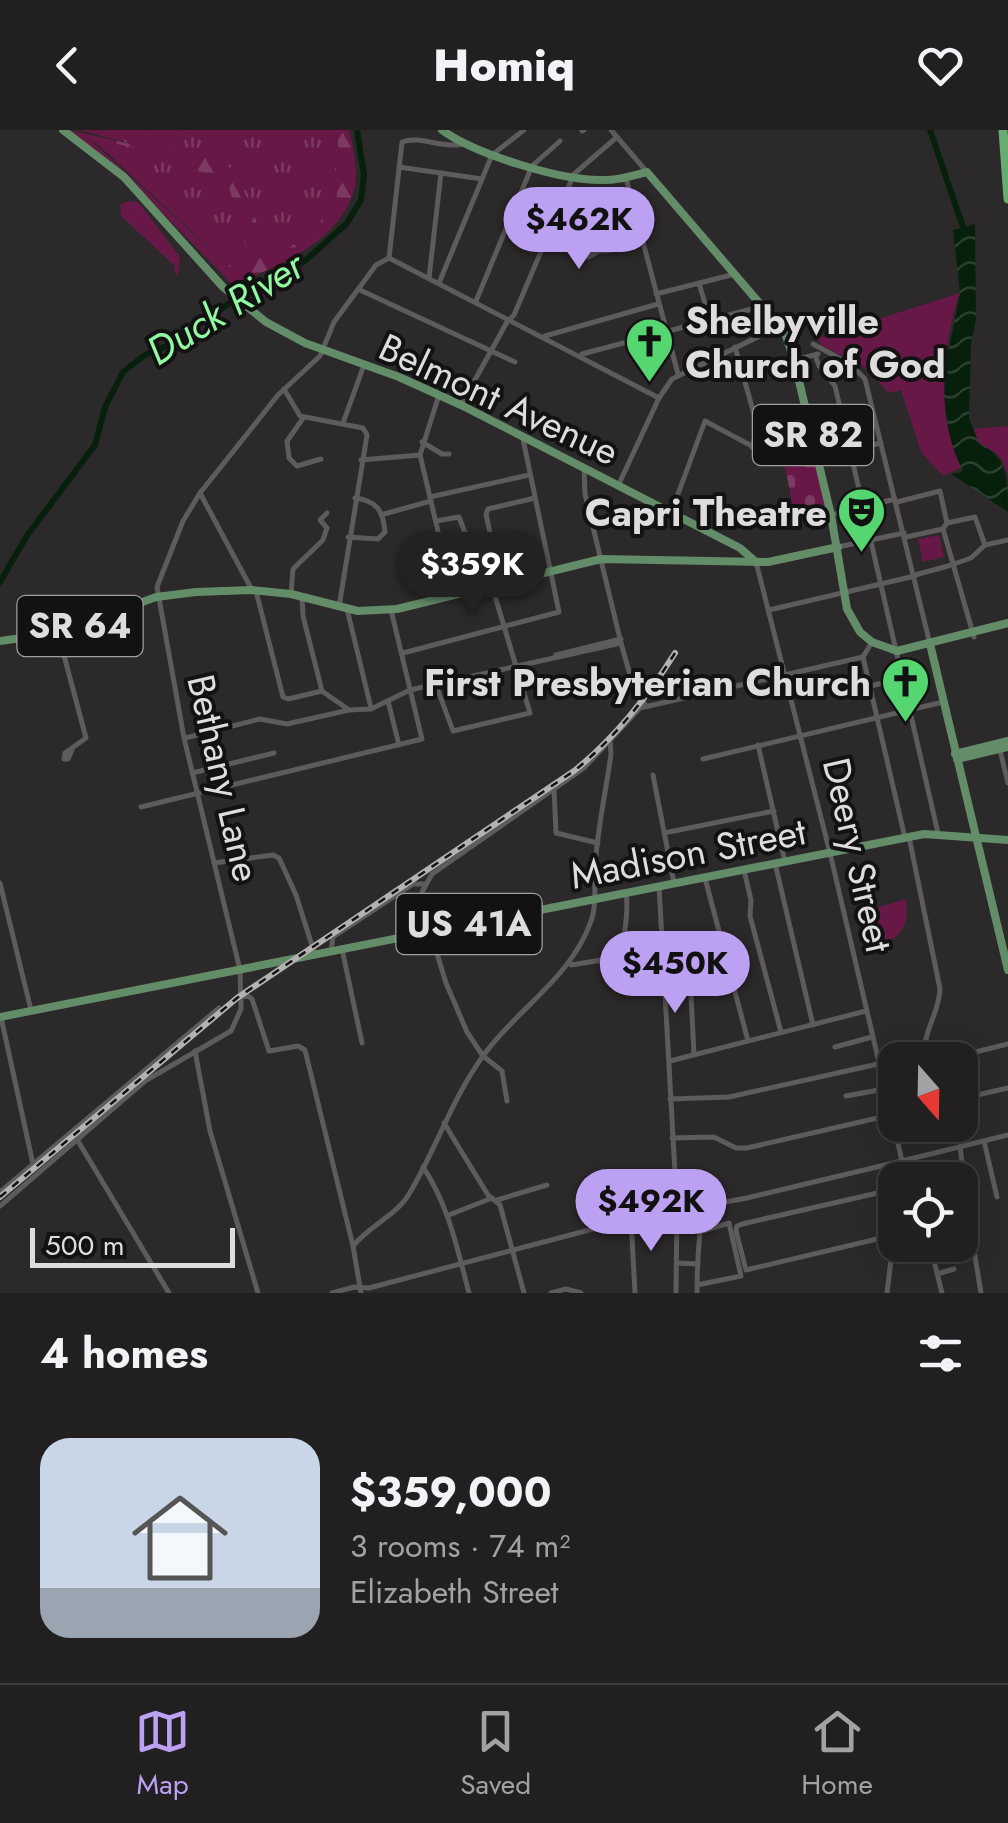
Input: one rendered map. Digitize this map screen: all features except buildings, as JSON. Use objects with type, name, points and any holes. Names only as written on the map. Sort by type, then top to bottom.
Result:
[{"type":"highway","points":[[1004,131],[1008,198]]},
{"type":"main road","name":"Belmont Avenue","points":[[63,130],[124,177],[238,301],[266,322],[322,350],[462,406],[745,550],[756,562]]},
{"type":"main road","points":[[442,130],[462,144],[492,155],[572,177],[598,180],[646,172]]},
{"type":"main road","name":"SR 82","points":[[646,172],[780,326],[794,360],[838,548]]},
{"type":"main road","points":[[838,548],[852,620],[872,642],[897,650],[1008,625]]},
{"type":"main road","name":"SR 64","points":[[0,640],[58,633],[156,597],[196,592],[254,590],[291,594],[343,608],[390,610],[601,559],[756,562],[838,548]]},
{"type":"main road","points":[[744,562],[745,550],[772,561]]},
{"type":"main road","points":[[930,644],[1008,970]]},
{"type":"main road","points":[[956,756],[1004,745]]},
{"type":"main road","name":"Madison Street","points":[[0,1017],[907,838],[938,833],[975,838]]},
{"type":"main road","name":"US 41A","points":[[975,838],[1008,840]]},
{"type":"street","points":[[438,283],[492,155],[524,130]]},
{"type":"street","points":[[611,130],[646,172]]},
{"type":"street","points":[[462,406],[514,315],[572,177],[617,137]]},
{"type":"street","points":[[389,258],[401,145],[406,139],[462,144]]},
{"type":"street","points":[[476,301],[532,166],[560,141]]},
{"type":"street","points":[[398,167],[482,179]]},
{"type":"street","points":[[429,278],[441,173]]},
{"type":"street","points":[[626,178],[678,374]]},
{"type":"street","points":[[634,210],[590,224],[591,246],[599,251],[642,240]]},
{"type":"street","points":[[625,212],[634,243]]},
{"type":"street","points":[[389,258],[659,398]]},
{"type":"street","points":[[156,597],[163,567],[200,494],[284,389],[322,350],[334,322],[376,265],[389,258]]},
{"type":"street","points":[[656,294],[735,274]]},
{"type":"street","points":[[699,282],[710,321]]},
{"type":"street","points":[[360,290],[515,362]]},
{"type":"street","points":[[542,336],[658,304]]},
{"type":"street","points":[[579,355],[763,306]]},
{"type":"street","points":[[618,486],[668,382],[780,326]]},
{"type":"street","points":[[813,344],[850,364],[865,379],[930,644]]},
{"type":"street","points":[[735,347],[758,428],[752,446]]},
{"type":"street","points":[[794,360],[826,352]]},
{"type":"street","points":[[814,440],[838,433],[844,424],[835,386],[820,369],[815,355]]},
{"type":"street","points":[[343,424],[364,364]]},
{"type":"street","points":[[284,389],[297,414],[365,429],[367,434],[348,537],[343,608],[371,710]]},
{"type":"street","points":[[439,395],[420,455],[453,596]]},
{"type":"street","points":[[304,417],[287,441],[289,458],[296,466],[321,459]]},
{"type":"street","points":[[670,512],[706,421],[788,462],[818,458]]},
{"type":"street","points":[[401,653],[559,612],[522,436]]},
{"type":"street","points":[[422,442],[449,454]]},
{"type":"street","points":[[881,443],[858,448],[852,464],[938,833]]},
{"type":"street","points":[[361,460],[420,455]]},
{"type":"street","points":[[584,468],[585,494],[621,641],[632,682],[646,706]]},
{"type":"street","points":[[384,514],[529,475]]},
{"type":"street","points":[[831,515],[940,491],[945,527],[973,634]]},
{"type":"street","points":[[200,494],[254,590],[284,697],[322,691]]},
{"type":"street","points":[[348,537],[384,537],[384,514],[368,500],[354,498]]},
{"type":"street","points":[[491,538],[488,509],[535,498]]},
{"type":"street","points":[[291,594],[295,566],[326,536],[320,520],[326,513]]},
{"type":"street","points":[[838,548],[945,527],[975,517],[985,545]]},
{"type":"street","points":[[436,521],[460,518],[467,538],[463,545],[443,550]]},
{"type":"street","points":[[769,610],[954,564],[972,558],[985,545],[1008,540]]},
{"type":"street","name":"Deery Street","points":[[756,562],[802,736],[878,1064]]},
{"type":"street","points":[[436,684],[451,730],[530,714],[492,586]]},
{"type":"street","name":"Bethany Lane","points":[[156,597],[184,738],[240,970],[242,998]]},
{"type":"street","points":[[302,597],[322,691],[349,710]]},
{"type":"street","points":[[141,807],[422,739],[390,610]]},
{"type":"street","points":[[58,633],[86,738],[72,750]]},
{"type":"street","points":[[184,738],[260,719],[287,724],[349,710],[371,710],[410,690],[621,641]]},
{"type":"street","points":[[507,1101],[502,1071],[483,1056],[467,1032],[428,932],[422,905],[425,884],[437,868],[584,768],[646,706],[863,656],[872,642]]},
{"type":"street","points":[[863,656],[940,989],[925,1042]]},
{"type":"street","points":[[870,686],[904,678]]},
{"type":"street","points":[[388,702],[399,744]]},
{"type":"street","points":[[703,758],[942,702]]},
{"type":"street","points":[[353,1246],[405,1200],[483,1056],[577,954],[594,912],[598,843],[612,754],[610,742]]},
{"type":"street","points":[[758,745],[785,862]]},
{"type":"street","points":[[1004,745],[1008,783]]},
{"type":"street","points":[[192,773],[274,753]]},
{"type":"street","points":[[653,774],[674,883]]},
{"type":"street","points":[[554,789],[556,833],[598,843]]},
{"type":"street","points":[[664,833],[775,811]]},
{"type":"street","points":[[214,863],[272,855],[279,858],[296,895],[315,955]]},
{"type":"street","points":[[774,864],[813,1025]]},
{"type":"street","points":[[744,870],[750,916],[781,1032]]},
{"type":"street","points":[[705,878],[748,1041]]},
{"type":"street","points":[[0,883],[32,1010]]},
{"type":"street","points":[[331,952],[333,937],[413,884],[425,884]]},
{"type":"street","points":[[659,886],[677,1208],[676,1293]]},
{"type":"street","points":[[623,957],[626,893]]},
{"type":"street","points":[[342,950],[362,1043]]},
{"type":"street","points":[[568,966],[662,950]]},
{"type":"street","points":[[664,978],[730,969]]},
{"type":"street","points":[[690,976],[694,1054]]},
{"type":"street","points":[[0,1206],[145,1081],[231,1031],[238,1020],[242,998],[248,996],[269,1051],[298,1046],[305,1050],[351,1235],[360,1290]]},
{"type":"street","points":[[0,1192],[219,1008]]},
{"type":"street","points":[[669,1062],[866,1011]]},
{"type":"street","points":[[0,1017],[33,1164]]},
{"type":"street","points":[[836,1047],[872,1037]]},
{"type":"street","points":[[978,1051],[1008,1044]]},
{"type":"street","points":[[195,1051],[210,1131],[258,1293]]},
{"type":"street","points":[[670,1100],[729,1098],[878,1064]]},
{"type":"street","points":[[978,1095],[1008,1088]]},
{"type":"street","points":[[846,1096],[878,1090]]},
{"type":"street","points":[[672,1138],[714,1137],[736,1148],[747,1148],[878,1117]]},
{"type":"street","points":[[444,1123],[495,1199],[524,1293]]},
{"type":"street","points":[[902,1162],[1008,1136]]},
{"type":"street","points":[[78,1141],[170,1293]]},
{"type":"street","points":[[984,1141],[997,1197]]},
{"type":"street","name":"Deery Street","points":[[898,1142],[902,1162]]},
{"type":"street","points":[[960,1147],[962,1162]]},
{"type":"street","points":[[423,1167],[440,1192],[469,1293]]},
{"type":"street","points":[[332,1293],[369,1288],[631,1218],[747,1198],[878,1168]]},
{"type":"street","points":[[448,1215],[547,1186]]},
{"type":"street","points":[[878,1193],[737,1226],[746,1270],[878,1239]]},
{"type":"street","points":[[631,1218],[635,1293]]},
{"type":"street","points":[[728,1223],[740,1276],[697,1289],[698,1264],[700,1232],[728,1223]]},
{"type":"street","points":[[351,1235],[362,1236]]},
{"type":"street","points":[[887,1293],[891,1262]]},
{"type":"street","points":[[934,1262],[942,1293]]},
{"type":"street","points":[[977,1262],[980,1293]]},
{"type":"street","points":[[676,1263],[698,1264]]},
{"type":"street","points":[[937,1274],[954,1269]]},
{"type":"street","points":[[551,1293],[581,1293]]},
{"type":"green space","points":[[69,130],[131,144],[129,136],[146,130],[185,130],[154,143],[222,161],[237,174],[264,240],[286,250],[319,226],[324,212],[337,199],[336,168],[328,165],[330,157],[339,150],[335,130],[350,133],[356,181],[352,196],[332,228],[302,252],[233,285],[142,192]],"holes":[[[88,138],[165,154],[228,184],[251,262],[231,268]]]},
{"type":"green space","points":[[80,130],[146,130],[129,137],[132,144]]},
{"type":"green space","points":[[185,130],[335,130],[339,151],[337,199],[324,212],[319,226],[286,250],[264,240],[237,174],[152,143]]},
{"type":"green space","points":[[86,136],[165,154],[228,183],[251,262],[231,268]]},
{"type":"green space","points":[[138,202],[180,257],[178,275],[174,265],[121,216],[120,205]]},
{"type":"green space","points":[[960,293],[949,333],[946,404],[961,467],[943,476],[921,452],[901,390],[889,393],[865,368],[821,345],[818,338]]},
{"type":"green space","points":[[1008,426],[1008,475],[1000,458],[979,443],[972,429]]},
{"type":"green space","points":[[812,462],[825,507],[811,511],[809,505],[793,507],[785,467]]},
{"type":"green space","points":[[939,535],[944,557],[923,562],[918,539]]},
{"type":"green space","points":[[906,899],[907,915],[902,929],[878,946],[868,910]]},
{"type":"water","points":[[975,224],[976,319],[971,344],[969,418],[979,443],[1001,462],[1008,489],[1008,512],[950,473],[963,470],[952,444],[944,399],[948,355],[944,352],[949,349],[960,293],[953,230]]},
{"type":"waterway","name":"Duck River","points":[[0,582],[26,537],[95,445],[105,407],[123,372],[248,290],[305,261],[347,223],[361,200],[364,175],[357,130]]},
{"type":"waterway","name":"Duck River","points":[[930,130],[965,233]]},
{"type":"railway","points":[[0,1197],[237,998],[574,771],[629,716],[675,653]]},
{"type":"place","name":"Shelbyville Church of God","points":[[650,384]]},
{"type":"place","name":"Capri Theatre","points":[[862,554]]},
{"type":"place","name":"First Presbyterian Church","points":[[906,724]]}]
